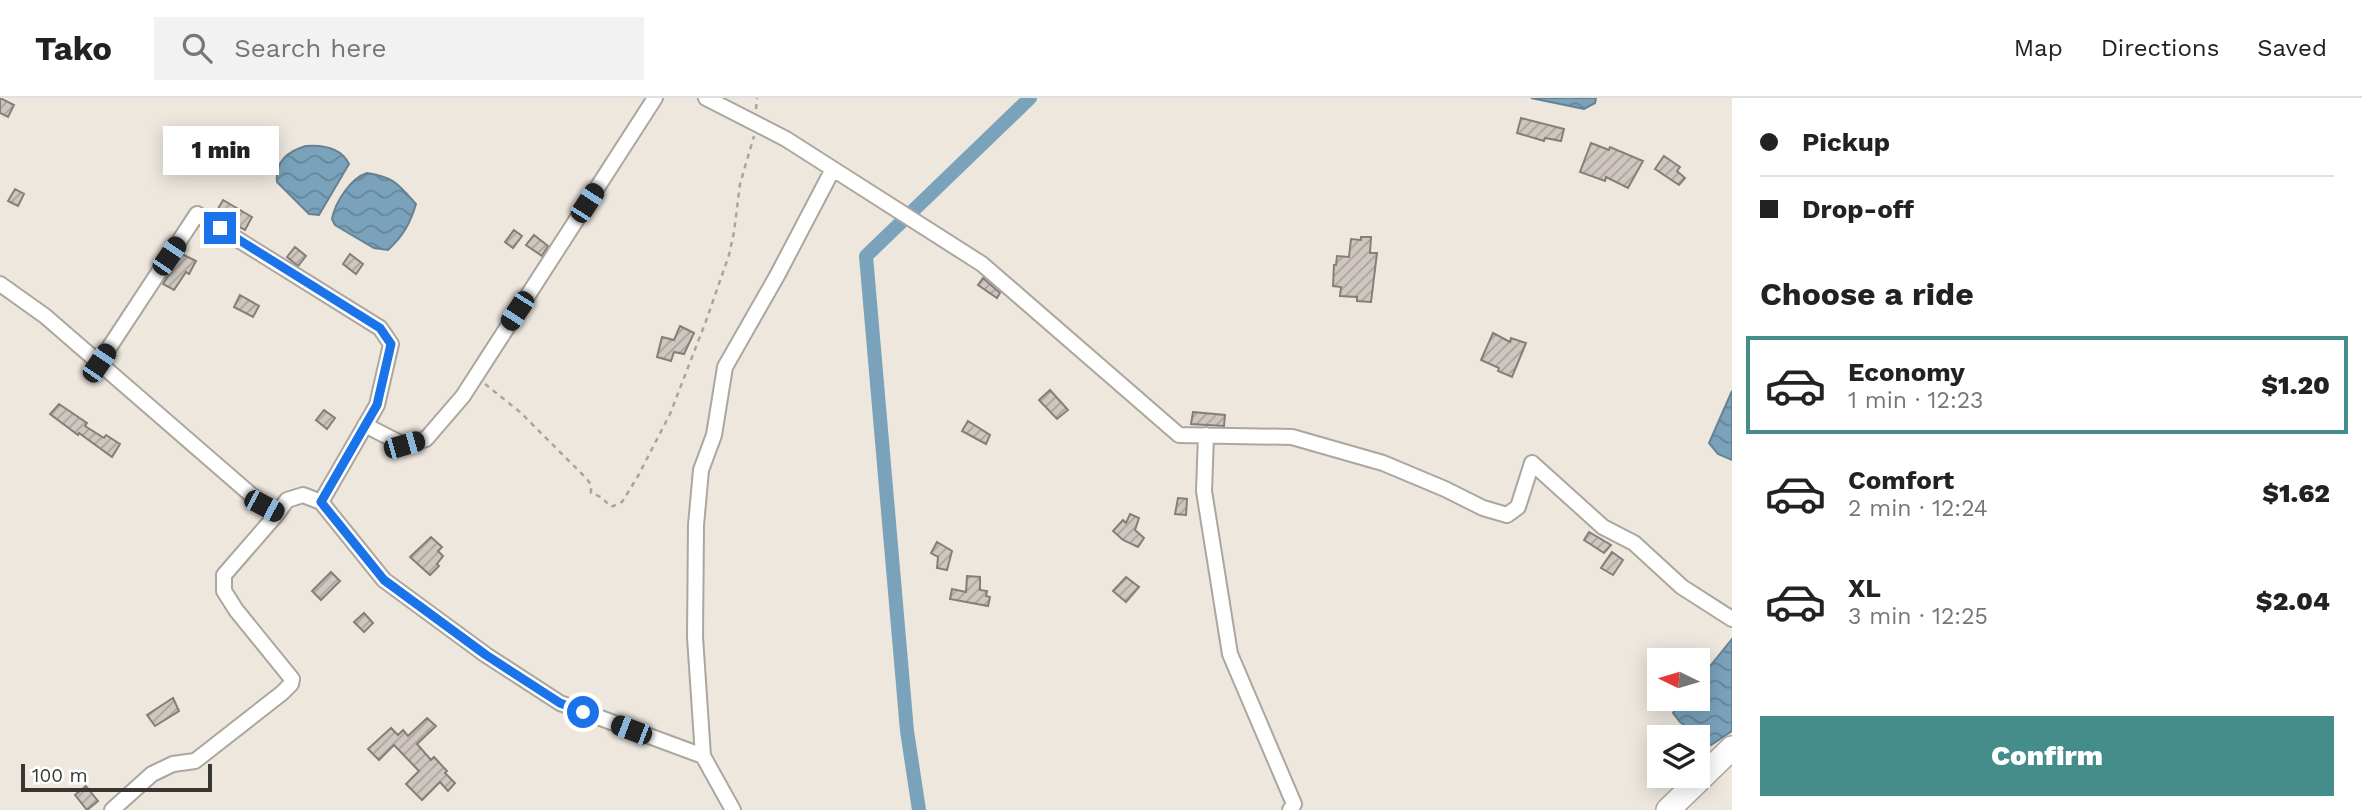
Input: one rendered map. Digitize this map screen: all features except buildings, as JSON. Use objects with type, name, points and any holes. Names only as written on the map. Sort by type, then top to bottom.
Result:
[{"type":"main road","points":[[1668,810],[1732,748]]},
{"type":"street","points":[[365,425],[404,445],[426,439],[463,396],[655,98]]},
{"type":"street","points":[[706,98],[758,124],[833,169],[982,264],[1179,435],[1292,436],[1383,463],[1507,516],[1518,507],[1532,463],[1603,527],[1634,543],[1682,587],[1732,619]]},
{"type":"street","points":[[733,810],[703,756],[695,637],[696,526],[701,470],[715,436],[724,367],[778,274],[833,169]]},
{"type":"street","points":[[99,363],[197,214],[380,328],[391,344],[377,405],[321,502]]},
{"type":"street","points":[[0,284],[45,316],[264,506],[277,514]]},
{"type":"street","points":[[1206,435],[1204,491],[1230,654],[1294,804],[1290,810]]},
{"type":"street","points":[[112,810],[152,774],[173,764],[195,761],[291,684],[292,679],[236,610],[224,591],[224,575],[287,500],[303,495],[321,502],[384,580],[486,655],[560,703],[703,756]]},
{"type":"path","points":[[476,376],[520,412],[578,470],[591,485],[591,493],[601,497],[611,507],[622,502],[670,415],[729,254],[740,184],[758,124],[757,98]]},
{"type":"water","points":[[1531,98],[1596,98],[1595,103],[1584,109]]},
{"type":"water","points":[[306,146],[325,147],[336,151],[346,158],[349,164],[319,215],[309,214],[277,182],[278,169],[284,158]]},
{"type":"water","points":[[367,173],[395,183],[416,204],[405,229],[388,250],[374,248],[335,225],[332,219],[336,205],[345,191],[355,180]]},
{"type":"water","points":[[1732,391],[1732,460],[1718,454],[1709,443]]},
{"type":"water","points":[[1732,639],[1732,731],[1711,745],[1710,725],[1684,725],[1673,713],[1710,711],[1710,666]]},
{"type":"waterway","points":[[919,810],[907,731],[866,256],[1030,98]]},
{"type":"route","points":[[220,228],[380,328],[391,344],[377,405],[321,502],[384,580],[486,655],[560,703],[583,712]]}]
